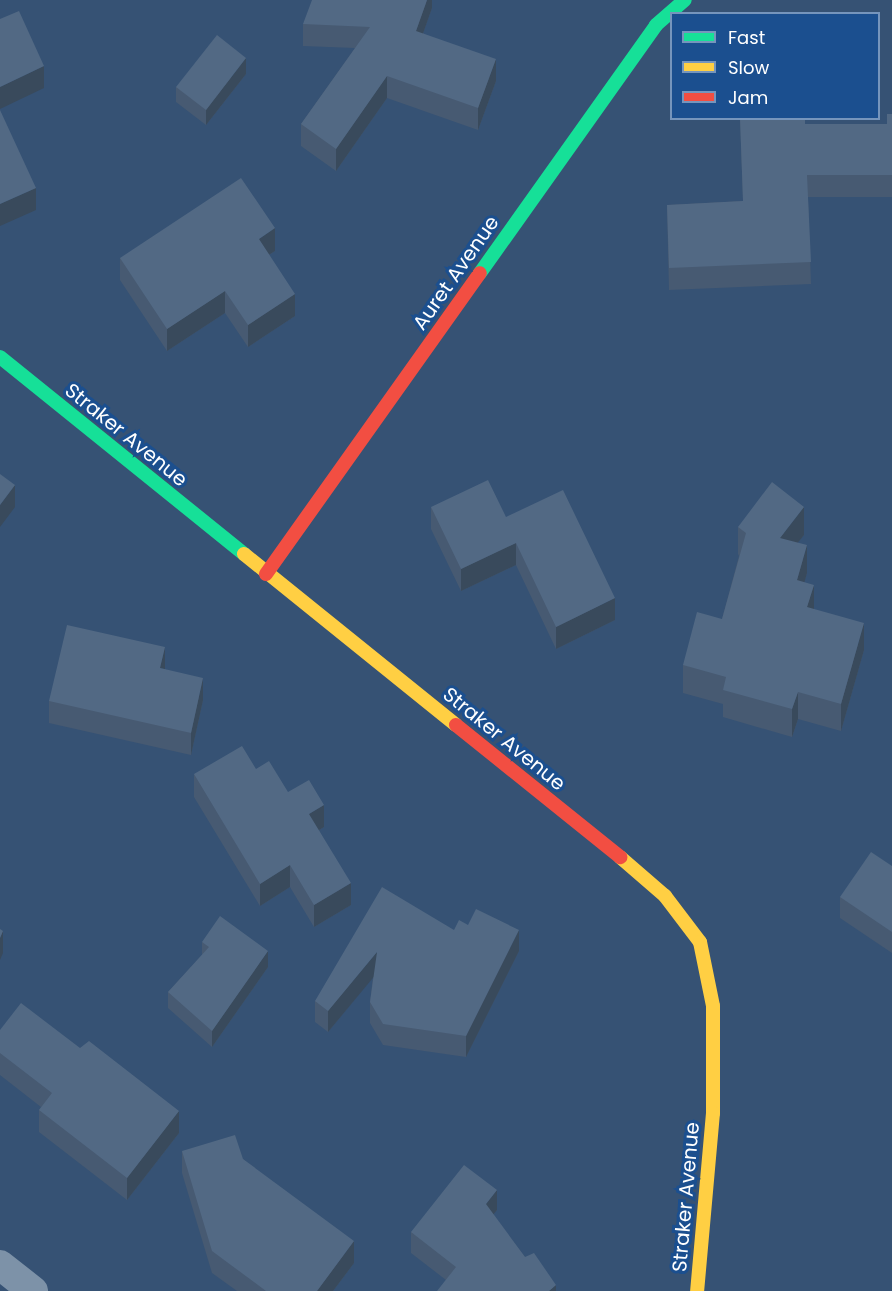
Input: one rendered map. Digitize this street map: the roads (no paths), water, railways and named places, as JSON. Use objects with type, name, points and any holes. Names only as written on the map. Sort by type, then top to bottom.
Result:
[{"type":"street","name":"Auret Avenue","points":[[671,12],[685,0]]},
{"type":"street","name":"Auret Avenue","points":[[266,574],[656,25],[670,13]]},
{"type":"street","name":"Straker Avenue","points":[[0,357],[266,574],[615,853],[665,896],[700,942],[713,1006],[713,1101],[698,1291]]},
{"type":"street","points":[[0,1265],[33,1291]]}]
